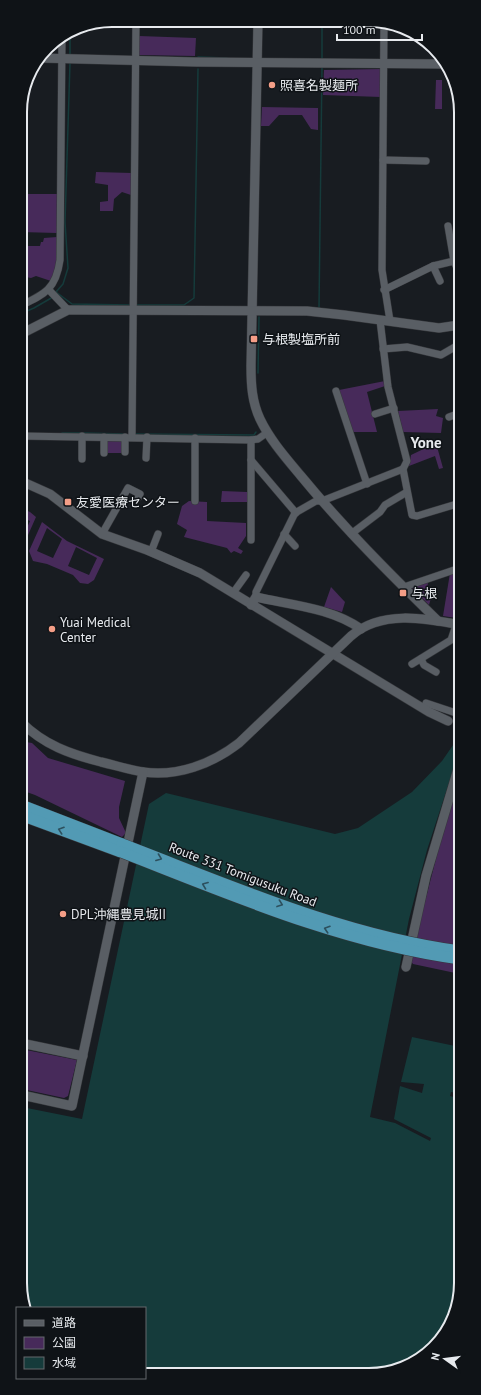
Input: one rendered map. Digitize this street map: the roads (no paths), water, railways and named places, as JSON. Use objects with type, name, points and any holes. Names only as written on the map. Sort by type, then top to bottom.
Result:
[{"type":"highway","points":[[27,805],[44,819]]},
{"type":"highway","name":"Route 331 Tomigusuku Road","points":[[27,809],[44,819],[121,848],[320,918],[380,936],[454,950]]},
{"type":"highway","name":"Route 331 Tomigusuku Road","points":[[27,816],[44,819]]},
{"type":"highway","points":[[27,820],[44,819]]},
{"type":"highway","name":"Route 331 Tomigusuku Road","points":[[121,848],[242,899],[340,933],[408,950],[454,958]]},
{"type":"street","points":[[125,452],[128,437],[133,310],[136,27]]},
{"type":"street","points":[[258,27],[251,366],[252,394],[261,419],[268,432],[322,501],[351,534],[438,621]]},
{"type":"street","points":[[384,29],[382,270],[390,321]]},
{"type":"street","points":[[27,302],[49,290],[58,272],[60,260],[62,43]]},
{"type":"street","points":[[46,58],[258,63],[439,64]]},
{"type":"street","points":[[383,160],[426,161]]},
{"type":"street","points":[[384,290],[433,266],[454,262],[448,226]]},
{"type":"street","points":[[433,266],[440,281]]},
{"type":"street","points":[[49,290],[68,310]]},
{"type":"street","points":[[27,330],[68,310],[307,312],[439,328],[454,326]]},
{"type":"street","points":[[251,605],[284,534],[296,513],[316,501],[322,501],[403,469],[408,461],[388,388],[380,320]]},
{"type":"street","points":[[383,349],[407,347],[441,355],[454,347]]},
{"type":"street","points":[[336,391],[367,484]]},
{"type":"street","points":[[375,414],[394,408]]},
{"type":"street","points":[[448,417],[454,415]]},
{"type":"street","points":[[27,436],[251,440],[258,439],[268,432]]},
{"type":"street","points":[[82,436],[82,460]]},
{"type":"street","points":[[104,437],[104,452]]},
{"type":"street","points":[[146,458],[147,437]]},
{"type":"street","points":[[195,438],[195,501]]},
{"type":"street","points":[[251,440],[251,540]]},
{"type":"street","points":[[251,460],[296,513]]},
{"type":"street","points":[[403,469],[410,512],[414,516],[454,504]]},
{"type":"street","points":[[27,484],[50,494],[102,534],[190,568],[429,712],[448,721]]},
{"type":"street","points":[[102,534],[128,488],[140,494],[138,498]]},
{"type":"street","points":[[351,534],[380,512],[385,505],[407,492]]},
{"type":"street","points":[[150,552],[158,534]]},
{"type":"street","points":[[284,534],[295,546]]},
{"type":"street","points":[[404,587],[454,570]]},
{"type":"street","points":[[233,593],[246,575]]},
{"type":"street","points":[[256,597],[330,614],[349,621],[361,629]]},
{"type":"street","points":[[415,598],[417,606],[416,618]]},
{"type":"street","points":[[27,727],[40,739],[71,754],[143,772],[169,772],[192,768],[212,761],[248,736],[361,629],[392,619],[416,618],[454,624]]},
{"type":"street","points":[[412,664],[451,640],[454,634]]},
{"type":"street","points":[[421,659],[424,665],[436,672]]},
{"type":"street","points":[[426,703],[454,712]]},
{"type":"street","points":[[27,1096],[72,1106],[143,772]]},
{"type":"street","points":[[406,967],[426,876],[454,782]]},
{"type":"street","points":[[27,1044],[83,1056]]},
{"type":"water","points":[[454,744],[454,767],[427,850],[409,919],[370,1117],[395,1123],[430,1141],[431,1138],[394,1119],[400,1086],[422,1093],[424,1084],[401,1082],[412,1037],[454,1046],[454,1093],[451,1092],[450,1096],[454,1097],[454,1288],[449,1310],[440,1330],[433,1339],[425,1339],[425,1346],[411,1357],[391,1365],[374,1368],[146,1368],[146,1307],[31,1307],[27,1283],[27,1108],[82,1119],[149,804],[166,793],[335,834],[358,828],[412,792],[442,761]]},
{"type":"waterway","points":[[322,27],[322,59]]},
{"type":"waterway","points":[[70,38],[70,55]]},
{"type":"waterway","points":[[198,57],[227,58]]},
{"type":"waterway","points":[[56,292],[63,284],[68,268],[65,222],[70,63]]},
{"type":"waterway","points":[[319,308],[322,67]]},
{"type":"waterway","points":[[136,305],[184,305],[194,298],[198,69]]},
{"type":"waterway","points":[[56,292],[72,304],[130,305]]},
{"type":"waterway","points":[[27,311],[53,297]]},
{"type":"waterway","points":[[258,373],[259,317]]},
{"type":"waterway","points":[[134,434],[254,435],[256,432]]},
{"type":"waterway","points":[[62,433],[80,433]]},
{"type":"waterway","points":[[84,433],[124,434]]},
{"type":"place","name":"照喜名製麺所","points":[[272,85]]},
{"type":"place","name":"与根製塩所前","points":[[254,339]]},
{"type":"place","name":"友愛医療センター","points":[[68,502]]},
{"type":"place","name":"与根","points":[[403,593]]},
{"type":"place","name":"Yuai Medical Center","points":[[52,629]]},
{"type":"place","name":"DPL沖縄豊見城II","points":[[63,914]]},
{"type":"district","name":"Yone","points":[[426,443]]}]
